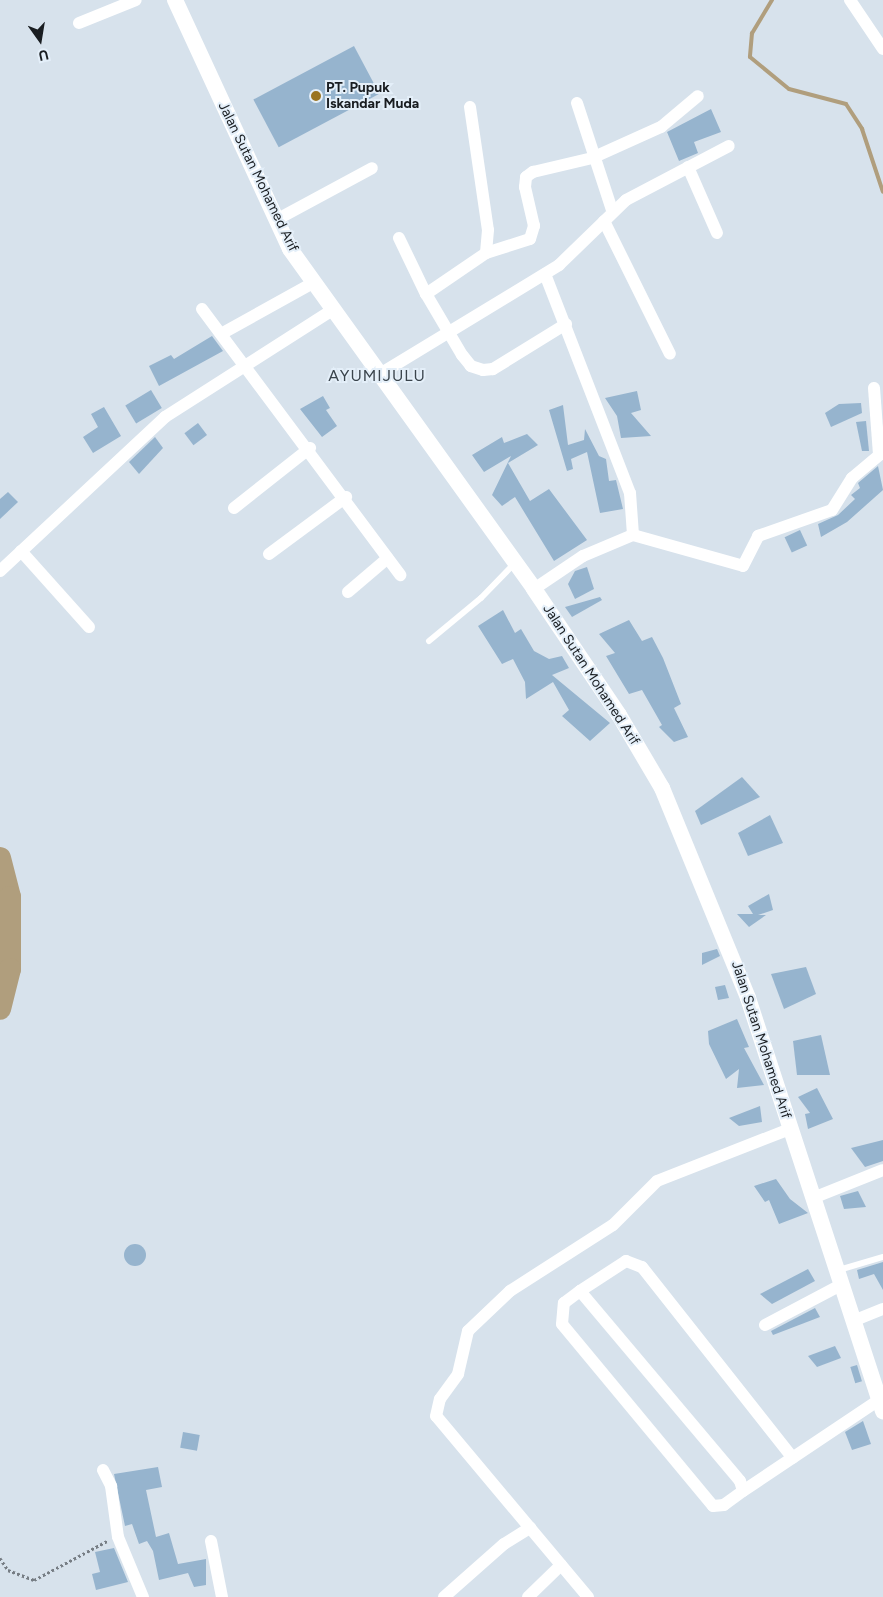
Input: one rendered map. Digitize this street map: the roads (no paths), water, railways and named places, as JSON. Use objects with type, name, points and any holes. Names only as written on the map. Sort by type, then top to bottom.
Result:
[{"type":"street","points":[[79,24],[136,0]]},
{"type":"street","name":"Jalan Sutan Mohamed Arif","points":[[175,0],[276,220],[313,283],[534,589],[619,715],[662,788],[718,915],[838,1278],[880,1397]]},
{"type":"street","points":[[850,0],[883,50]]},
{"type":"street","points":[[426,294],[486,253],[530,239],[534,226],[526,177],[592,158],[660,127],[698,96]]},
{"type":"street","points":[[577,103],[592,158],[612,210]]},
{"type":"street","points":[[470,107],[488,230],[486,253]]},
{"type":"street","points":[[380,374],[448,330],[545,274],[587,241],[612,210],[729,146]]},
{"type":"street","points":[[688,167],[717,233]]},
{"type":"street","points":[[276,220],[372,168]]},
{"type":"street","points":[[604,221],[670,354]]},
{"type":"street","points":[[399,238],[426,294],[462,355],[471,366],[483,370],[493,369],[566,324]]},
{"type":"street","points":[[545,274],[630,493],[633,535]]},
{"type":"street","points":[[222,334],[313,283]]},
{"type":"street","points":[[202,309],[248,365],[310,448],[400,575]]},
{"type":"street","points":[[0,571],[165,417],[332,310]]},
{"type":"street","points":[[534,589],[583,556],[633,535],[743,566],[758,536],[832,510],[852,478],[881,453],[874,388]]},
{"type":"street","points":[[234,508],[310,448]]},
{"type":"street","points":[[269,554],[346,497]]},
{"type":"street","points":[[21,551],[89,627]]},
{"type":"street","points":[[348,592],[388,558]]},
{"type":"street","points":[[588,1597],[436,1416],[440,1399],[458,1374],[472,1323],[554,1259],[613,1225],[657,1181],[790,1129]]},
{"type":"street","points":[[813,1198],[883,1170]]},
{"type":"street","points":[[793,1458],[642,1267],[626,1260],[580,1291],[560,1309],[566,1332],[713,1506],[724,1506],[743,1491],[793,1458],[880,1397]]},
{"type":"street","points":[[765,1325],[838,1278]]},
{"type":"street","points":[[580,1291],[740,1482],[743,1491]]},
{"type":"street","points":[[853,1321],[883,1309]]},
{"type":"street","points":[[103,1470],[111,1486],[118,1537],[143,1597]]},
{"type":"street","points":[[444,1597],[504,1544],[530,1528]]},
{"type":"street","points":[[211,1541],[222,1597]]},
{"type":"street","points":[[528,1597],[561,1565]]},
{"type":"lane","points":[[429,641],[482,598],[515,563]]},
{"type":"lane","points":[[838,1278],[883,1257]]},
{"type":"waterway","points":[[772,0],[752,33],[750,57],[789,89],[846,104],[862,129],[883,192]]},
{"type":"waterway","points":[[0,858],[10,897],[10,969],[0,1009]]},
{"type":"place","name":"PT. Pupuk Iskandar Muda","points":[[316,96]]},
{"type":"district","name":"AYUMIJULU","points":[[377,376]]}]
